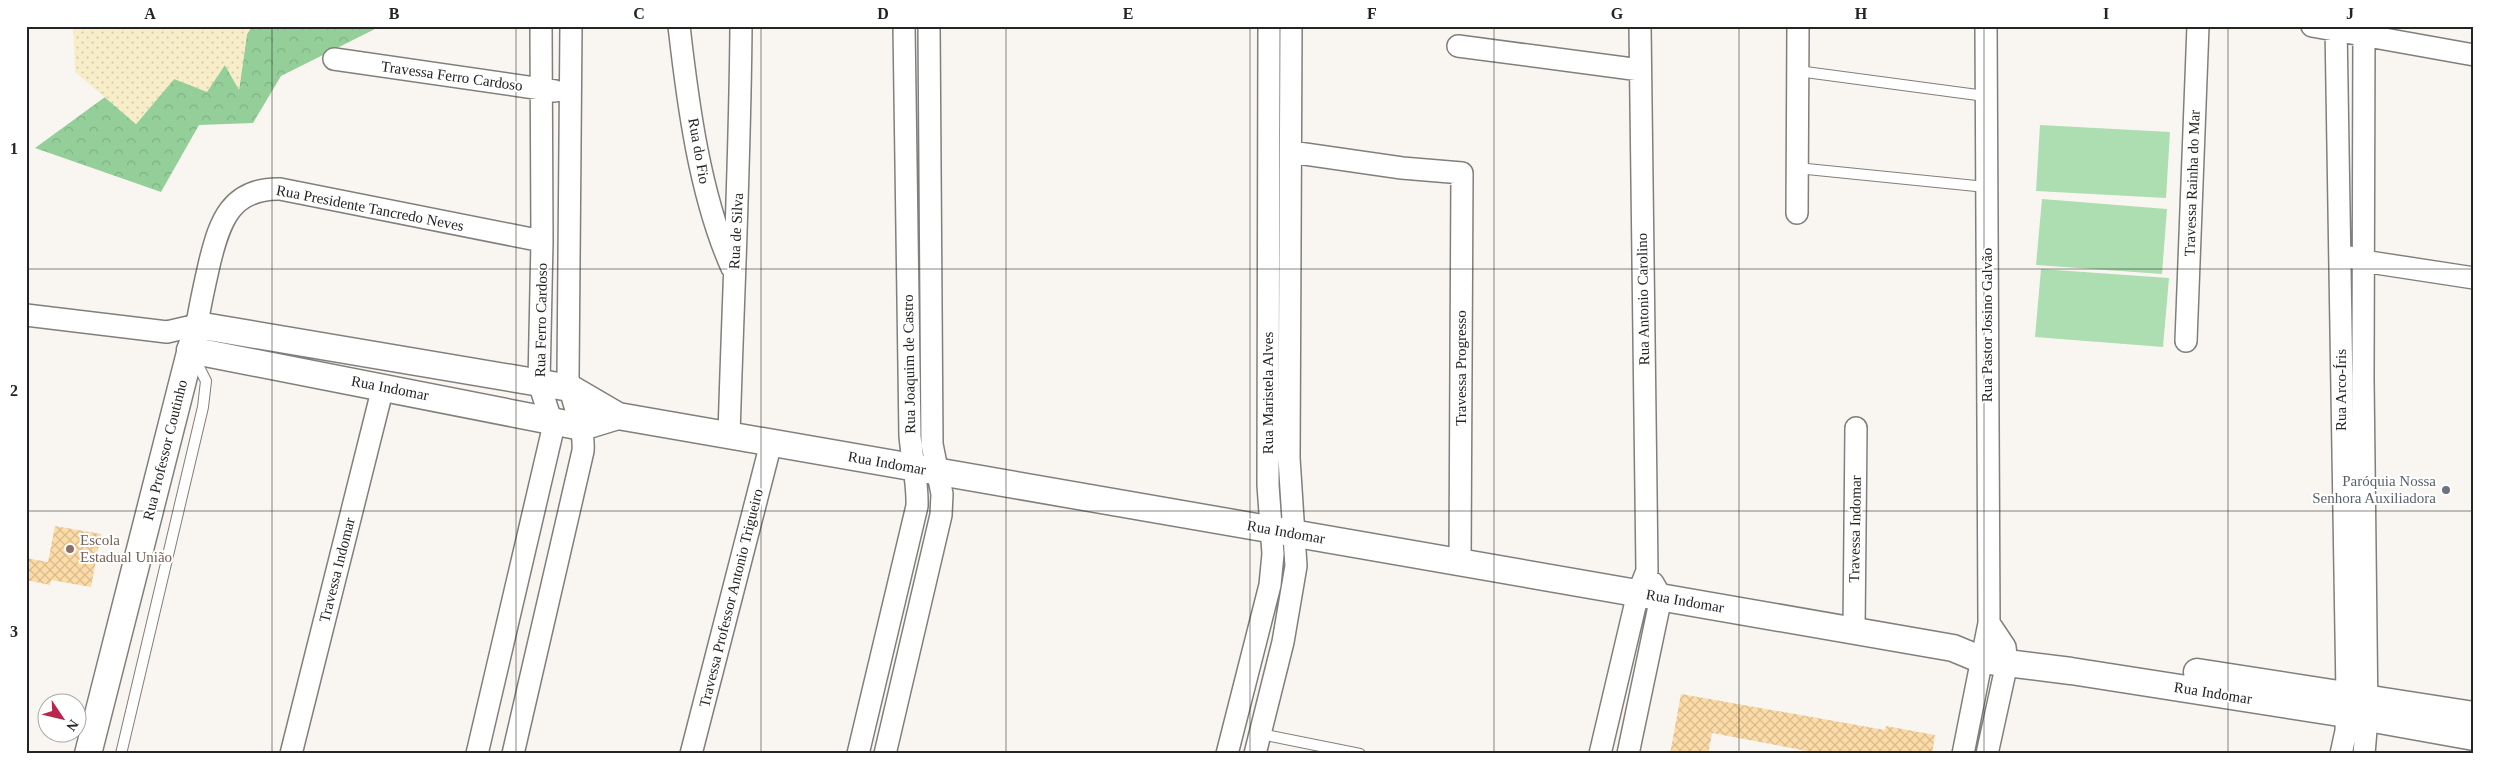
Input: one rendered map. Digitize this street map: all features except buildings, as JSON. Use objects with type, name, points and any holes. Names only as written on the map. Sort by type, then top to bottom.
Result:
[{"type":"street","name":"Rua Ferro Cardoso","points":[[477,754],[552,433],[551,420],[539,383],[542,241],[541,26]]},
{"type":"street","name":"Rua Ferro Cardoso","points":[[513,754],[583,451],[582,427],[570,388],[571,26]]},
{"type":"street","name":"Rua do Fio","points":[[678,26],[706,190],[716,230],[734,273]]},
{"type":"street","name":"Rua de Silva","points":[[729,435],[740,152],[741,26]]},
{"type":"street","name":"Rua Joaquim de Castro","points":[[885,754],[937,539],[942,494],[925,469],[910,436],[904,26]]},
{"type":"street","name":"Rua Joaquim de Castro","points":[[858,754],[914,527],[918,488],[932,444],[929,26]]},
{"type":"street","name":"Rua Maristela Alves","points":[[1258,744],[1283,642],[1296,566],[1282,531],[1268,486],[1269,26]]},
{"type":"street","name":"Rua Maristela Alves","points":[[1228,754],[1270,585],[1273,554],[1282,531],[1289,458],[1291,26]]},
{"type":"street","name":"Rua Antonio Carolino","points":[[1628,754],[1649,587],[1640,26]]},
{"type":"street","points":[[1797,214],[1798,26]]},
{"type":"street","name":"Rua Pastor Josino Galvão","points":[[1986,26],[1986,187],[1993,647],[1987,754]]},
{"type":"street","name":"Travessa Rainha do Mar","points":[[2186,341],[2198,26]]},
{"type":"street","points":[[2312,26],[2364,31],[2474,55]]},
{"type":"street","name":"Rua Arco-Íris","points":[[2336,28],[2342,461],[2357,706],[2364,754]]},
{"type":"street","name":"Rua Arco-Íris","points":[[2342,754],[2357,706],[2364,463],[2364,31]]},
{"type":"street","points":[[1458,46],[1640,70]]},
{"type":"street","name":"Travessa Ferro Cardoso","points":[[334,59],[570,93]]},
{"type":"street","name":"Travessa Progresso","points":[[1291,152],[1402,168],[1462,174],[1460,562]]},
{"type":"street","name":"Rua Presidente Tancredo Neves","points":[[194,338],[202,294],[219,227],[231,209],[240,200],[264,189],[280,189],[542,241]]},
{"type":"street","points":[[2340,254],[2363,261],[2474,278]]},
{"type":"street","name":"Rua Indomar","points":[[26,315],[167,332],[383,387],[582,427],[618,416]]},
{"type":"street","name":"Rua Indomar","points":[[194,338],[570,388],[618,416],[1460,562],[1649,587],[1854,630],[1953,648],[1993,647],[2357,706],[2474,715]]},
{"type":"street","name":"Rua Professor Coutinho","points":[[88,754],[194,338]]},
{"type":"street","name":"Travessa Indomar","points":[[291,754],[383,387]]},
{"type":"street","name":"Travessa Indomar","points":[[1854,630],[1856,428]]},
{"type":"street","name":"Travessa Professor Antonio Trigueiro","points":[[691,754],[772,443]]},
{"type":"street","points":[[2342,461],[2364,463]]},
{"type":"street","points":[[535,511],[568,518]]},
{"type":"street","points":[[517,586],[551,592]]},
{"type":"street","name":"Rua Antonio Carolino","points":[[1600,754],[1649,587]]},
{"type":"street","name":"Rua Pastor Josino Galvão","points":[[1963,754],[1993,647]]},
{"type":"street","name":"Rua Indomar","points":[[2357,706],[2474,737]]},
{"type":"lane","points":[[1798,71],[1985,96]]},
{"type":"lane","points":[[1797,168],[1986,187]]},
{"type":"lane","points":[[121,754],[203,407],[206,381],[194,338]]},
{"type":"lane","points":[[1258,744],[1360,754]]},
{"type":"green space","points":[[252,26],[381,26],[281,76],[253,123],[199,125],[161,192],[35,148],[105,97],[136,124],[174,79],[225,65],[239,89],[247,34]]},
{"type":"green space","points":[[2040,125],[2170,132],[2166,198],[2036,191]]},
{"type":"green space","points":[[2042,199],[2167,209],[2162,274],[2036,265]]},
{"type":"green space","points":[[2041,269],[2169,278],[2163,347],[2035,337]]},
{"type":"sand","points":[[73,26],[252,26],[247,34],[239,90],[225,65],[207,92],[174,79],[136,124],[75,72]]},
{"type":"place","name":"Paróquia Nossa Senhora Auxiliadora","points":[[2446,490]]},
{"type":"place","name":"Escola Estadual União","points":[[70,549]]}]
